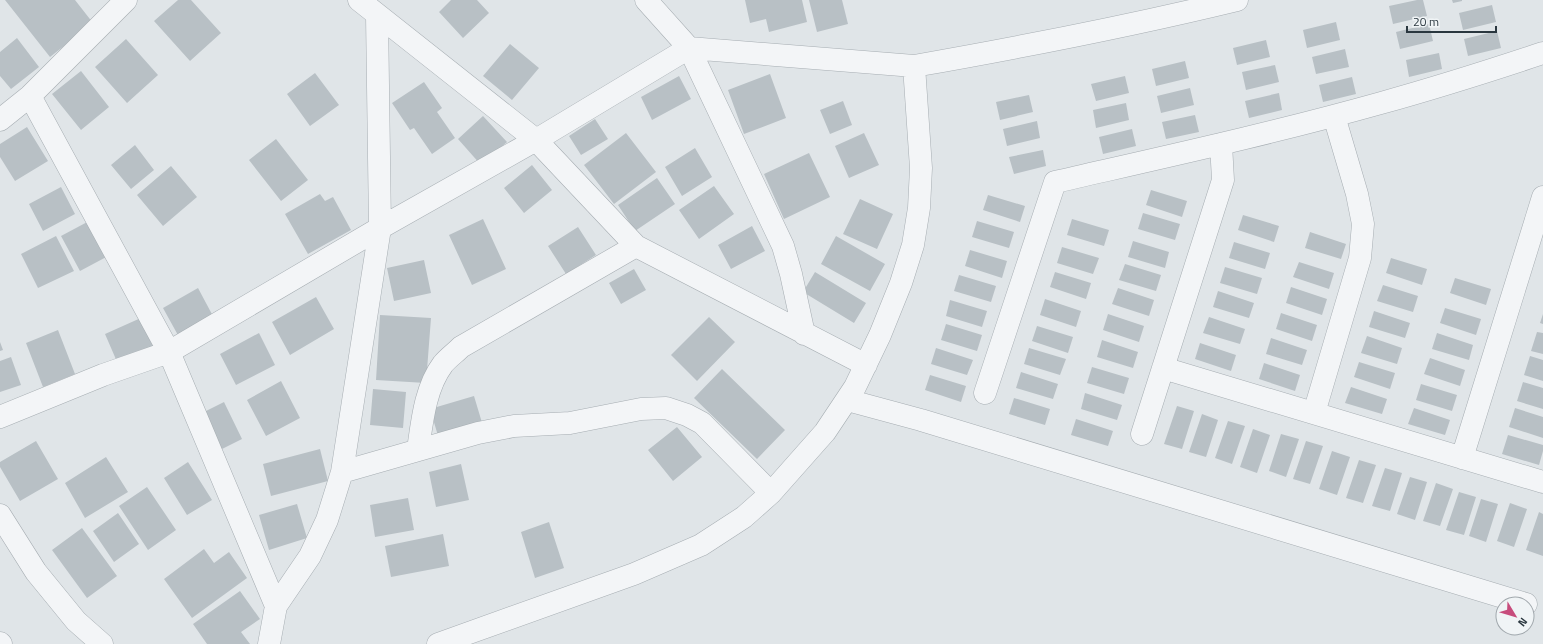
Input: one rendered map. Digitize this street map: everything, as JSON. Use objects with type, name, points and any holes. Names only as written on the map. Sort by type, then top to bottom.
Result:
[{"type":"street","points":[[0,120],[30,96],[126,0]]},
{"type":"street","points":[[359,0],[536,140],[636,246],[866,366]]},
{"type":"street","points":[[646,0],[689,48],[783,246],[792,274],[804,334]]},
{"type":"street","points":[[0,416],[103,375],[169,352],[380,228],[536,140],[689,48],[914,66],[1063,38],[1237,0]]},
{"type":"street","points":[[269,644],[276,606],[313,549],[327,520],[342,472],[380,228],[377,15]]},
{"type":"street","points":[[986,393],[1055,182],[1221,144],[1334,116],[1382,103],[1543,53]]},
{"type":"street","points":[[438,644],[634,574],[694,548],[744,516],[771,493],[825,432],[847,400],[866,366],[901,283],[912,245],[918,208],[920,168],[914,66]]},
{"type":"street","points":[[30,96],[169,352],[276,606]]},
{"type":"street","points":[[1314,413],[1360,258],[1362,241],[1363,224],[1357,194],[1334,116]]},
{"type":"street","points":[[1142,434],[1223,180],[1221,144]]},
{"type":"street","points":[[1462,458],[1543,196]]},
{"type":"street","points":[[418,450],[431,385],[443,364],[461,347],[636,246]]},
{"type":"street","points":[[1163,368],[1543,482]]},
{"type":"street","points":[[847,400],[929,422],[1500,596]]},
{"type":"street","points":[[342,472],[478,432],[514,426],[570,422],[642,409],[666,408],[687,415],[702,423],[771,493]]},
{"type":"street","points":[[0,516],[36,572],[76,621],[102,644]]},
{"type":"building","points":[[5,0],[75,0],[93,23],[50,57]]},
{"type":"building","points":[[178,0],[191,0],[221,33],[190,61],[154,21]]},
{"type":"building","points":[[451,0],[477,0],[489,13],[463,38],[439,12]]},
{"type":"building","points":[[745,0],[802,0],[807,22],[769,32],[766,19],[750,23]]},
{"type":"building","points":[[809,0],[842,0],[848,24],[817,32]]},
{"type":"building","points":[[1423,0],[1427,16],[1393,24],[1389,6]]},
{"type":"building","points":[[1452,0],[1462,0],[1462,1],[1453,3]]},
{"type":"building","points":[[1492,5],[1496,22],[1463,30],[1459,13]]},
{"type":"building","points":[[1336,22],[1340,40],[1307,48],[1303,30]]},
{"type":"building","points":[[1429,24],[1433,41],[1400,49],[1396,32]]},
{"type":"building","points":[[1497,31],[1501,48],[1468,56],[1464,39]]},
{"type":"building","points":[[17,38],[39,67],[11,89],[0,76],[0,52]]},
{"type":"building","points":[[126,39],[158,75],[127,103],[95,67]]},
{"type":"building","points":[[1266,40],[1270,57],[1237,65],[1233,48]]},
{"type":"building","points":[[510,44],[539,68],[512,100],[483,76]]},
{"type":"building","points":[[1345,49],[1349,67],[1316,74],[1312,57]]},
{"type":"building","points":[[1439,53],[1442,69],[1409,77],[1406,60]]},
{"type":"building","points":[[1185,61],[1189,78],[1156,86],[1152,69]]},
{"type":"building","points":[[1275,65],[1279,82],[1246,90],[1242,72]]},
{"type":"building","points":[[81,71],[109,107],[81,130],[52,94]]},
{"type":"building","points":[[315,73],[339,105],[310,126],[287,94]]},
{"type":"building","points":[[770,74],[786,118],[744,134],[728,90]]},
{"type":"building","points":[[679,76],[691,99],[652,120],[641,97]]},
{"type":"building","points":[[1125,76],[1129,93],[1096,101],[1091,84]]},
{"type":"building","points":[[1352,77],[1356,94],[1323,102],[1319,85]]},
{"type":"building","points":[[424,82],[442,108],[437,112],[455,138],[432,154],[414,128],[410,130],[392,103]]},
{"type":"building","points":[[1190,88],[1194,105],[1161,113],[1157,96]]},
{"type":"building","points":[[1279,93],[1282,110],[1249,118],[1245,101]]},
{"type":"building","points":[[1029,95],[1033,112],[1000,120],[996,102]]},
{"type":"building","points":[[843,101],[852,125],[830,134],[820,110]]},
{"type":"building","points":[[1126,103],[1129,120],[1096,128],[1093,110]]},
{"type":"building","points":[[1195,115],[1199,132],[1166,139],[1162,122]]},
{"type":"building","points":[[483,116],[507,142],[481,165],[458,139]]},
{"type":"building","points":[[595,119],[608,139],[581,155],[569,136]]},
{"type":"building","points":[[1037,121],[1040,138],[1007,146],[1003,129]]},
{"type":"building","points":[[27,127],[48,161],[15,181],[0,157],[0,144]]},
{"type":"building","points":[[1132,129],[1136,146],[1103,154],[1099,137]]},
{"type":"building","points":[[626,133],[656,172],[614,204],[584,165]]},
{"type":"building","points":[[864,133],[879,165],[849,178],[835,146]]},
{"type":"building","points":[[276,139],[308,180],[281,201],[249,160]]},
{"type":"building","points":[[135,145],[154,170],[131,189],[111,165]]},
{"type":"building","points":[[695,148],[712,177],[682,196],[665,167]]},
{"type":"building","points":[[1043,150],[1046,166],[1014,174],[1009,157]]},
{"type":"building","points":[[809,153],[830,197],[784,219],[764,174]]},
{"type":"building","points":[[532,165],[552,190],[524,213],[504,188]]},
{"type":"building","points":[[171,166],[197,197],[163,226],[137,195]]},
{"type":"building","points":[[657,178],[675,204],[635,231],[618,205]]},
{"type":"building","points":[[714,186],[734,214],[699,239],[679,210]]},
{"type":"building","points":[[61,187],[75,214],[43,231],[29,204]]},
{"type":"building","points":[[1151,190],[1187,201],[1182,217],[1146,205]]},
{"type":"building","points":[[320,194],[325,201],[333,197],[351,230],[308,254],[285,214]]},
{"type":"building","points":[[988,195],[1025,206],[1020,222],[983,210]]},
{"type":"building","points":[[860,199],[893,214],[877,249],[843,234]]},
{"type":"building","points":[[1143,213],[1180,224],[1175,240],[1138,229]]},
{"type":"building","points":[[1243,215],[1279,226],[1274,242],[1238,230]]},
{"type":"building","points":[[483,219],[506,269],[472,285],[449,235]]},
{"type":"building","points":[[1072,219],[1109,230],[1104,246],[1067,235]]},
{"type":"building","points":[[91,220],[110,255],[80,271],[61,236]]},
{"type":"building","points":[[977,221],[1014,232],[1009,248],[972,237]]},
{"type":"building","points":[[752,226],[765,251],[731,269],[718,245]]},
{"type":"building","points":[[578,227],[596,255],[566,274],[548,246]]},
{"type":"building","points":[[1310,232],[1346,244],[1341,259],[1305,248]]},
{"type":"building","points":[[56,236],[74,271],[38,288],[21,254]]},
{"type":"building","points":[[836,236],[885,264],[870,291],[821,264]]},
{"type":"building","points":[[1133,241],[1169,252],[1165,268],[1128,257]]},
{"type":"building","points":[[1234,242],[1270,253],[1265,269],[1229,258]]},
{"type":"building","points":[[1062,247],[1099,258],[1093,274],[1057,263]]},
{"type":"building","points":[[970,250],[1007,261],[1002,278],[965,266]]},
{"type":"building","points":[[1391,258],[1427,269],[1422,285],[1386,273]]},
{"type":"building","points":[[424,260],[431,293],[394,301],[387,268]]},
{"type":"building","points":[[1299,262],[1334,273],[1329,289],[1293,277]]},
{"type":"building","points":[[1125,264],[1161,275],[1156,291],[1119,280]]},
{"type":"building","points":[[1225,267],[1262,278],[1257,294],[1220,283]]},
{"type":"building","points":[[634,269],[646,290],[621,304],[609,283]]},
{"type":"building","points":[[815,272],[866,303],[854,323],[803,292]]},
{"type":"building","points":[[1055,272],[1091,283],[1086,299],[1050,287]]},
{"type":"building","points":[[959,275],[996,286],[991,302],[954,291]]},
{"type":"building","points":[[1455,278],[1491,289],[1486,305],[1450,293]]},
{"type":"building","points":[[1383,285],[1418,296],[1413,312],[1377,301]]},
{"type":"building","points":[[1291,287],[1327,299],[1322,315],[1286,303]]},
{"type":"building","points":[[198,288],[214,318],[179,337],[163,308]]},
{"type":"building","points":[[1118,288],[1154,300],[1149,316],[1112,304]]},
{"type":"building","points":[[1218,291],[1254,303],[1249,318],[1213,307]]},
{"type":"building","points":[[316,297],[334,329],[290,355],[272,322]]},
{"type":"building","points":[[1045,299],[1081,311],[1076,327],[1040,315]]},
{"type":"building","points":[[950,300],[987,311],[982,327],[946,316]]},
{"type":"building","points":[[1445,308],[1481,319],[1476,335],[1440,323]]},
{"type":"building","points":[[1374,311],[1410,323],[1405,338],[1369,327]]},
{"type":"building","points":[[1281,313],[1317,325],[1312,341],[1276,329]]},
{"type":"building","points":[[1108,314],[1144,326],[1139,342],[1103,330]]},
{"type":"building","points":[[1543,314],[1543,324],[1540,323]]},
{"type":"building","points":[[380,315],[431,318],[426,383],[376,380]]},
{"type":"building","points":[[143,317],[156,347],[118,364],[105,334]]},
{"type":"building","points":[[709,317],[735,342],[697,381],[671,355]]},
{"type":"building","points":[[1209,317],[1245,329],[1240,344],[1203,333]]},
{"type":"building","points":[[946,324],[982,335],[977,351],[941,340]]},
{"type":"building","points":[[1037,326],[1073,337],[1068,353],[1032,341]]},
{"type":"building","points":[[58,330],[75,374],[43,387],[26,343]]},
{"type":"building","points":[[1537,332],[1543,333],[1543,354],[1531,351]]},
{"type":"building","points":[[259,333],[275,365],[236,385],[220,354]]},
{"type":"building","points":[[1437,333],[1473,345],[1469,360],[1432,349]]},
{"type":"building","points":[[1367,336],[1402,348],[1397,364],[1361,353]]},
{"type":"building","points":[[1271,338],[1307,350],[1302,365],[1266,354]]},
{"type":"building","points":[[1102,340],[1138,352],[1133,368],[1097,357]]},
{"type":"building","points":[[0,342],[3,350],[0,351]]},
{"type":"building","points":[[1200,343],[1236,355],[1231,371],[1195,359]]},
{"type":"building","points":[[936,348],[973,360],[967,375],[931,364]]},
{"type":"building","points":[[1029,348],[1066,359],[1060,375],[1024,364]]},
{"type":"building","points":[[1530,356],[1543,360],[1543,381],[1524,375]]},
{"type":"building","points":[[11,357],[21,385],[0,392],[0,361]]},
{"type":"building","points":[[1430,358],[1465,370],[1460,386],[1424,374]]},
{"type":"building","points":[[1359,362],[1395,373],[1390,389],[1354,377]]},
{"type":"building","points":[[1264,363],[1300,375],[1295,391],[1259,379]]},
{"type":"building","points":[[1092,367],[1129,378],[1124,394],[1087,383]]},
{"type":"building","points":[[722,369],[785,430],[757,459],[694,398]]},
{"type":"building","points":[[1021,372],[1058,384],[1053,399],[1016,388]]},
{"type":"building","points":[[930,375],[966,386],[961,402],[925,390]]},
{"type":"building","points":[[281,381],[300,418],[266,436],[247,400]]},
{"type":"building","points":[[1523,382],[1543,388],[1543,409],[1517,401]]},
{"type":"building","points":[[1421,384],[1457,395],[1452,411],[1416,400]]},
{"type":"building","points":[[1351,387],[1387,399],[1382,414],[1345,403]]},
{"type":"building","points":[[373,389],[406,392],[403,428],[370,425]]},
{"type":"building","points":[[1085,393],[1122,405],[1117,420],[1081,409]]},
{"type":"building","points":[[474,396],[483,426],[439,439],[430,409]]},
{"type":"building","points":[[1014,398],[1050,409],[1045,425],[1009,414]]},
{"type":"building","points":[[224,402],[242,439],[220,450],[202,413]]},
{"type":"building","points":[[1177,406],[1194,411],[1182,449],[1164,444]]},
{"type":"building","points":[[1414,408],[1450,420],[1445,435],[1408,424]]},
{"type":"building","points":[[1515,408],[1543,417],[1543,438],[1509,427]]},
{"type":"building","points":[[1202,414],[1218,420],[1206,457],[1189,452]]},
{"type":"building","points":[[1076,419],[1113,431],[1108,446],[1071,435]]},
{"type":"building","points":[[1228,421],[1245,426],[1232,464],[1215,458]]},
{"type":"building","points":[[677,427],[702,457],[673,481],[648,450]]},
{"type":"building","points":[[1253,429],[1270,435],[1257,473],[1240,467]]},
{"type":"building","points":[[1281,434],[1299,439],[1286,477],[1269,471]]},
{"type":"building","points":[[1508,435],[1543,445],[1539,465],[1502,454]]},
{"type":"building","points":[[36,441],[58,479],[20,501],[0,467],[0,462]]},
{"type":"building","points":[[1306,441],[1323,446],[1310,484],[1293,479]]},
{"type":"building","points":[[320,449],[328,481],[271,496],[263,464]]},
{"type":"building","points":[[1332,451],[1350,457],[1337,495],[1319,489]]},
{"type":"building","points":[[106,457],[128,492],[85,518],[65,483]]},
{"type":"building","points":[[1359,460],[1376,465],[1363,503],[1346,498]]},
{"type":"building","points":[[188,462],[212,500],[187,515],[164,478]]},
{"type":"building","points":[[461,464],[469,500],[436,507],[429,472]]},
{"type":"building","points":[[1385,468],[1402,473],[1390,511],[1372,506]]},
{"type":"building","points":[[1410,477],[1427,482],[1415,520],[1397,514]]},
{"type":"building","points":[[1436,483],[1453,489],[1440,526],[1423,521]]},
{"type":"building","points":[[147,487],[176,530],[148,550],[119,506]]},
{"type":"building","points":[[1459,492],[1476,497],[1464,535],[1446,530]]},
{"type":"building","points":[[408,498],[414,530],[375,537],[370,505]]},
{"type":"building","points":[[1481,499],[1498,504],[1486,542],[1469,536]]},
{"type":"building","points":[[1510,503],[1527,509],[1514,547],[1497,541]]},
{"type":"building","points":[[297,504],[307,538],[269,550],[259,515]]},
{"type":"building","points":[[1539,512],[1543,514],[1543,556],[1526,550]]},
{"type":"building","points":[[118,513],[139,544],[114,562],[93,531]]},
{"type":"building","points":[[549,522],[564,568],[535,578],[521,532]]},
{"type":"building","points":[[82,528],[117,576],[87,598],[52,550]]},
{"type":"building","points":[[443,534],[449,566],[391,577],[385,546]]},
{"type":"building","points":[[204,549],[214,563],[229,552],[247,578],[192,618],[164,579]]},
{"type":"building","points":[[240,591],[260,619],[241,632],[250,644],[207,644],[193,624]]}]
